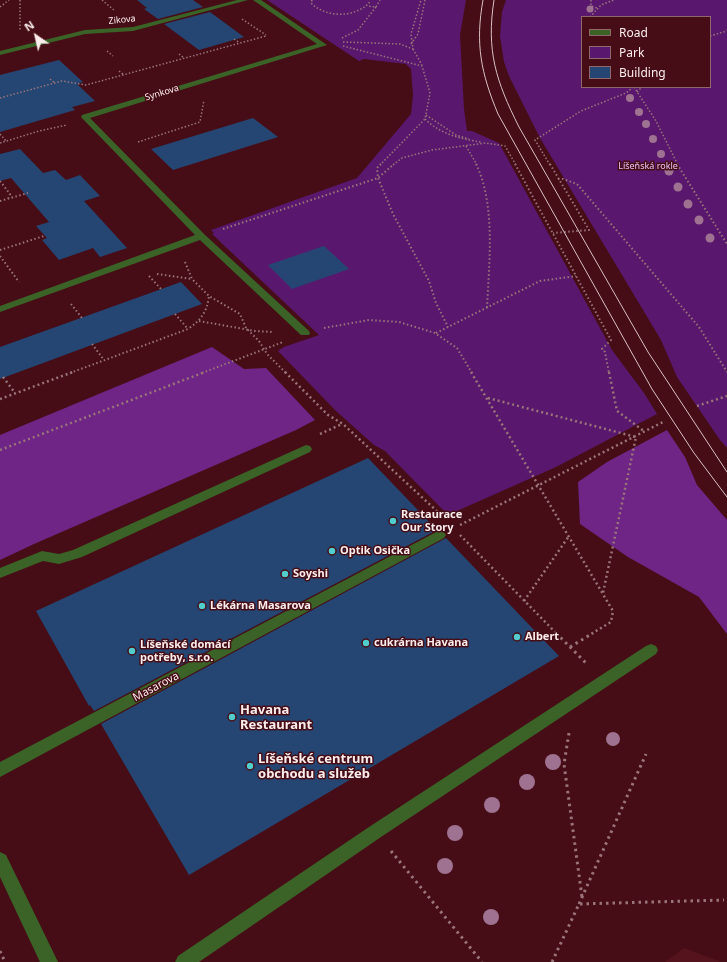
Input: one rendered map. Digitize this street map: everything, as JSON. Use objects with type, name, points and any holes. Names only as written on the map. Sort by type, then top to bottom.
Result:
[{"type":"street","name":"Zikova","points":[[0,53],[85,32],[133,29],[245,0]]},
{"type":"street","points":[[256,0],[323,45]]},
{"type":"street","name":"Synkova","points":[[88,120],[84,117],[323,45]]},
{"type":"street","points":[[88,120],[201,236],[305,333]]},
{"type":"street","points":[[0,309],[134,259],[201,236]]},
{"type":"street","points":[[0,573],[42,556],[59,558],[77,554],[306,449]]},
{"type":"street","name":"Masarova","points":[[0,770],[440,535]]},
{"type":"street","points":[[189,961],[375,832],[605,682],[651,650]]},
{"type":"street","points":[[0,860],[49,962]]},
{"type":"path","points":[[0,7],[9,0]]},
{"type":"path","points":[[20,0],[20,48]]},
{"type":"path","points":[[312,0],[314,7],[331,13],[354,12],[367,6],[376,7]]},
{"type":"path","points":[[367,6],[369,0]]},
{"type":"path","points":[[323,45],[356,32],[380,0]]},
{"type":"path","points":[[421,0],[411,34],[411,44],[422,66],[430,93],[425,119],[377,168],[378,178],[393,214],[429,280],[436,303],[448,327]]},
{"type":"path","points":[[411,44],[418,34],[425,0]]},
{"type":"path","points":[[590,0],[591,6],[597,8]]},
{"type":"path","points":[[591,16],[597,8],[614,0]]},
{"type":"path","points":[[0,98],[62,81],[86,85],[266,36],[241,18]]},
{"type":"path","points":[[711,36],[727,31]]},
{"type":"path","points":[[234,39],[240,43]]},
{"type":"path","points":[[332,41],[400,44],[413,49]]},
{"type":"path","points":[[323,45],[339,45],[422,66]]},
{"type":"path","points":[[179,54],[184,58]]},
{"type":"path","points":[[119,70],[124,75]]},
{"type":"path","points":[[50,79],[55,84]]},
{"type":"path","points":[[117,149],[200,122],[208,80]]},
{"type":"path","points":[[553,233],[589,230],[535,140],[581,111],[626,93],[632,88]]},
{"type":"path","points":[[634,88],[656,121],[675,161],[727,244]]},
{"type":"path","points":[[637,92],[641,88]]},
{"type":"path","points":[[426,115],[456,135],[473,141]]},
{"type":"path","points":[[425,119],[433,126],[458,138],[505,146],[611,340],[602,349],[605,352],[617,411],[645,432]]},
{"type":"path","points":[[0,143],[39,131],[88,120]]},
{"type":"path","points":[[0,134],[6,141]]},
{"type":"path","points":[[201,236],[282,211],[378,178],[402,158],[432,150],[486,143]]},
{"type":"path","points":[[466,146],[482,179],[487,211],[489,256],[487,308]]},
{"type":"path","points":[[558,179],[563,179],[577,184],[698,326],[727,372]]},
{"type":"path","points":[[0,181],[10,194],[8,199]]},
{"type":"path","points":[[0,201],[28,193]]},
{"type":"path","points":[[0,250],[44,236]]},
{"type":"path","points":[[179,244],[192,279],[209,296],[240,314],[249,330],[265,349],[267,354],[328,415],[343,424],[454,528],[605,682]]},
{"type":"path","points":[[0,256],[23,287]]},
{"type":"path","points":[[149,276],[156,274],[192,279]]},
{"type":"path","points":[[435,333],[540,282],[576,276]]},
{"type":"path","points":[[0,399],[188,329],[199,322],[208,308],[209,296]]},
{"type":"path","points":[[175,314],[188,329]]},
{"type":"path","points":[[0,450],[305,333],[370,320],[399,322],[435,333],[457,348],[613,611],[611,622],[570,647]]},
{"type":"path","points":[[199,322],[249,330],[276,332]]},
{"type":"path","points":[[92,344],[104,360]]},
{"type":"path","points":[[3,378],[15,393]]},
{"type":"path","points":[[697,406],[727,396]]},
{"type":"path","points":[[487,398],[636,437]]},
{"type":"path","points":[[440,535],[663,422]]},
{"type":"path","points":[[603,594],[636,437]]},
{"type":"path","points":[[524,601],[569,536]]},
{"type":"path","points":[[573,726],[569,732],[564,764],[582,897]]},
{"type":"path","points":[[552,962],[646,754]]},
{"type":"path","points":[[375,832],[482,962]]},
{"type":"path","points":[[579,904],[724,900]]},
{"type":"path","points":[[0,950],[5,962]]},
{"type":"shaded area","points":[[212,347],[244,369],[266,368],[315,420],[296,430],[0,560],[0,435]]},
{"type":"shaded area","points":[[667,430],[685,457],[697,485],[727,520],[727,634],[699,597],[628,557],[580,524],[578,482],[607,462]]},
{"type":"shaded area","points":[[684,948],[721,962],[665,962]]},
{"type":"green space","points":[[267,0],[466,0],[460,35],[464,109],[467,131],[472,131],[499,143],[612,350],[644,393],[657,414],[556,467],[448,515],[385,451],[374,445],[335,410],[278,351],[284,347],[319,335],[212,234],[214,233],[211,230],[357,178],[411,114],[413,95],[411,69],[406,64],[364,59],[359,61]]},
{"type":"green space","name":"Líšeňská rokle","points":[[506,0],[727,0],[727,448],[677,377],[661,340],[540,138],[509,76],[504,62],[500,36],[502,12]]},
{"type":"building","points":[[137,0],[193,0],[203,7],[158,19],[144,9],[147,8]]},
{"type":"building","points":[[210,12],[244,37],[199,50],[164,24]]},
{"type":"building","points":[[59,60],[83,82],[77,84],[95,101],[72,107],[75,110],[0,132],[0,75]]},
{"type":"building","points":[[253,118],[278,137],[173,170],[151,149]]},
{"type":"building","points":[[20,149],[43,173],[55,170],[66,180],[80,175],[100,196],[84,201],[127,248],[100,257],[93,248],[59,260],[42,240],[47,238],[36,226],[49,222],[11,178],[0,181],[0,154]]},
{"type":"building","points":[[324,246],[349,269],[292,289],[268,265]]},
{"type":"building","points":[[181,282],[202,304],[0,379],[0,347]]},
{"type":"building","points":[[368,458],[437,530],[94,711],[90,705],[89,706],[36,611]]},
{"type":"building","name":"Líšeňské centrum obchodu a služeb","points":[[446,538],[559,656],[189,875],[101,724]]},
{"type":"tram line","points":[[483,0],[480,31],[481,58],[487,85],[498,114],[652,389],[694,453],[727,497]]},
{"type":"tram line","points":[[494,0],[491,35],[492,50],[504,95],[519,127],[648,352],[727,472]]},
{"type":"place","name":"Restaurace Our Story","points":[[393,521]]},
{"type":"place","name":"Optik Osička","points":[[332,551]]},
{"type":"place","name":"Soyshi","points":[[285,574]]},
{"type":"place","name":"Lékárna Masarova","points":[[202,606]]},
{"type":"place","name":"Albert","points":[[517,637]]},
{"type":"place","name":"cukrárna Havana","points":[[366,643]]},
{"type":"place","name":"Líšeňské domácí potřeby, s.r.o.","points":[[132,651]]},
{"type":"place","name":"Havana Restaurant","points":[[232,717]]},
{"type":"place","name":"Líšeňské centrum obchodu a služeb","points":[[250,766]]}]
